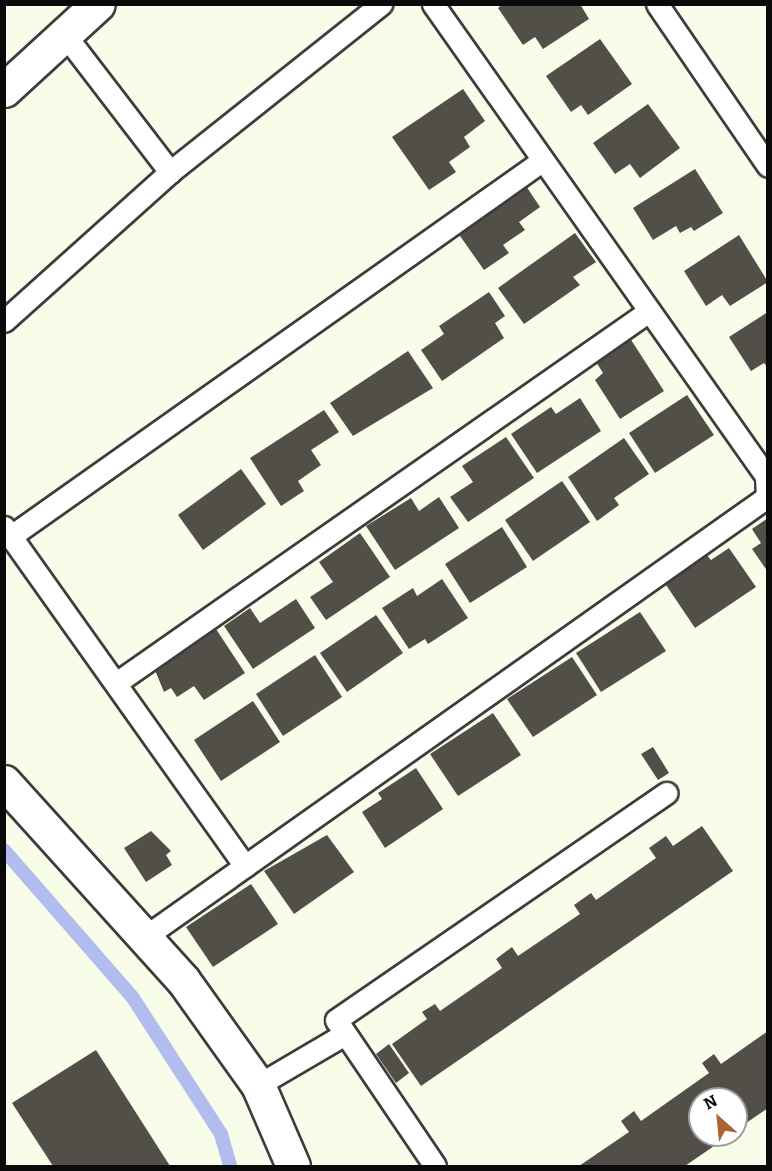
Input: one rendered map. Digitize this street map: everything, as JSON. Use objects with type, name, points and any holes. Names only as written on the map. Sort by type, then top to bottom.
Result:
[{"type":"street","points":[[4,90],[98,4]]},
{"type":"street","points":[[4,782],[146,936],[258,1085],[293,1167]]},
{"type":"lane","points":[[4,321],[170,172],[381,4]]},
{"type":"lane","points":[[146,936],[767,497],[766,476],[433,4]]},
{"type":"lane","points":[[657,4],[768,166]]},
{"type":"lane","points":[[64,35],[170,172]]},
{"type":"lane","points":[[245,866],[8,531],[543,160]]},
{"type":"lane","points":[[116,683],[649,311]]},
{"type":"lane","points":[[435,1167],[336,1020],[666,793]]},
{"type":"lane","points":[[258,1085],[345,1034]]},
{"type":"building","points":[[503,4],[580,4],[589,19],[543,49],[535,37],[523,45],[498,8]]},
{"type":"building","points":[[600,39],[632,84],[588,115],[581,105],[571,112],[546,76]]},
{"type":"building","points":[[463,89],[485,121],[464,137],[470,147],[449,162],[456,172],[429,190],[392,137]]},
{"type":"building","points":[[648,104],[680,148],[640,178],[630,164],[615,174],[593,143]]},
{"type":"building","points":[[695,169],[723,213],[694,231],[691,227],[680,233],[676,226],[653,240],[633,208]]},
{"type":"building","points":[[522,180],[540,207],[519,222],[525,230],[503,245],[509,253],[484,270],[453,226]]},
{"type":"building","points":[[575,233],[596,262],[573,277],[580,285],[524,324],[498,288]]},
{"type":"building","points":[[739,235],[768,282],[730,306],[722,295],[706,306],[684,271]]},
{"type":"building","points":[[489,292],[505,316],[495,323],[504,338],[442,381],[421,350],[444,334],[439,326]]},
{"type":"building","points":[[768,312],[768,368],[764,363],[751,371],[729,337]]},
{"type":"building","points":[[626,332],[664,391],[620,419],[595,380],[603,373],[591,354]]},
{"type":"building","points":[[408,351],[433,388],[353,436],[330,403]]},
{"type":"building","points":[[687,395],[714,435],[655,473],[629,433]]},
{"type":"building","points":[[580,398],[601,431],[537,473],[511,434],[551,407],[556,414]]},
{"type":"building","points":[[324,410],[339,432],[311,450],[321,465],[298,481],[304,491],[281,506],[250,458]]},
{"type":"building","points":[[506,437],[534,478],[468,522],[450,497],[473,482],[462,466]]},
{"type":"building","points":[[624,438],[649,474],[614,498],[619,505],[597,521],[568,477]]},
{"type":"building","points":[[241,469],[266,504],[203,550],[178,515]]},
{"type":"building","points":[[562,481],[590,522],[533,561],[505,520]]},
{"type":"building","points":[[439,497],[459,528],[395,570],[366,526],[411,498],[419,511]]},
{"type":"building","points":[[768,518],[768,572],[752,549],[761,543],[752,529]]},
{"type":"building","points":[[502,527],[527,567],[470,603],[445,564]]},
{"type":"building","points":[[360,533],[390,577],[326,620],[310,597],[333,582],[319,562]]},
{"type":"building","points":[[729,548],[756,587],[695,628],[664,582],[706,554],[711,560]]},
{"type":"building","points":[[442,579],[468,618],[428,644],[425,639],[409,649],[382,608],[413,588],[417,596]]},
{"type":"building","points":[[296,599],[315,628],[253,669],[224,626],[250,608],[260,623]]},
{"type":"building","points":[[640,612],[666,651],[601,692],[576,653]]},
{"type":"building","points":[[376,615],[403,653],[347,692],[320,653]]},
{"type":"building","points":[[212,623],[245,673],[204,700],[194,686],[177,697],[171,688],[164,692],[152,663]]},
{"type":"building","points":[[315,655],[342,697],[283,736],[256,694]]},
{"type":"building","points":[[572,657],[597,695],[533,737],[507,699]]},
{"type":"building","points":[[253,701],[280,742],[221,781],[194,740]]},
{"type":"building","points":[[493,713],[521,755],[458,796],[430,754]]},
{"type":"building","points":[[653,747],[669,773],[658,780],[641,754]]},
{"type":"building","points":[[416,768],[443,809],[385,848],[362,812],[382,799],[378,793]]},
{"type":"building","points":[[702,826],[733,871],[421,1086],[392,1044],[427,1019],[422,1012],[435,1004],[440,1011],[502,968],[496,959],[512,947],[518,956],[580,914],[574,905],[591,893],[596,900],[656,858],[649,848],[666,836],[673,846]]},
{"type":"building","points":[[151,831],[171,851],[166,855],[172,865],[146,882],[124,848]]},
{"type":"building","points":[[327,835],[354,872],[294,914],[264,871]]},
{"type":"building","points":[[251,884],[278,924],[213,967],[186,927]]},
{"type":"building","points":[[768,1031],[768,1108],[748,1122],[748,1087],[689,1087],[709,1073],[702,1063],[714,1054],[721,1064]]},
{"type":"building","points":[[389,1044],[409,1073],[396,1083],[376,1054]]},
{"type":"building","points":[[96,1050],[170,1166],[53,1166],[12,1103]]},
{"type":"building","points":[[688,1088],[688,1147],[713,1147],[685,1166],[579,1166],[629,1132],[621,1121],[634,1111],[641,1121]]},
{"type":"waterway","points":[[4,850],[133,998],[221,1134],[230,1166]]}]
